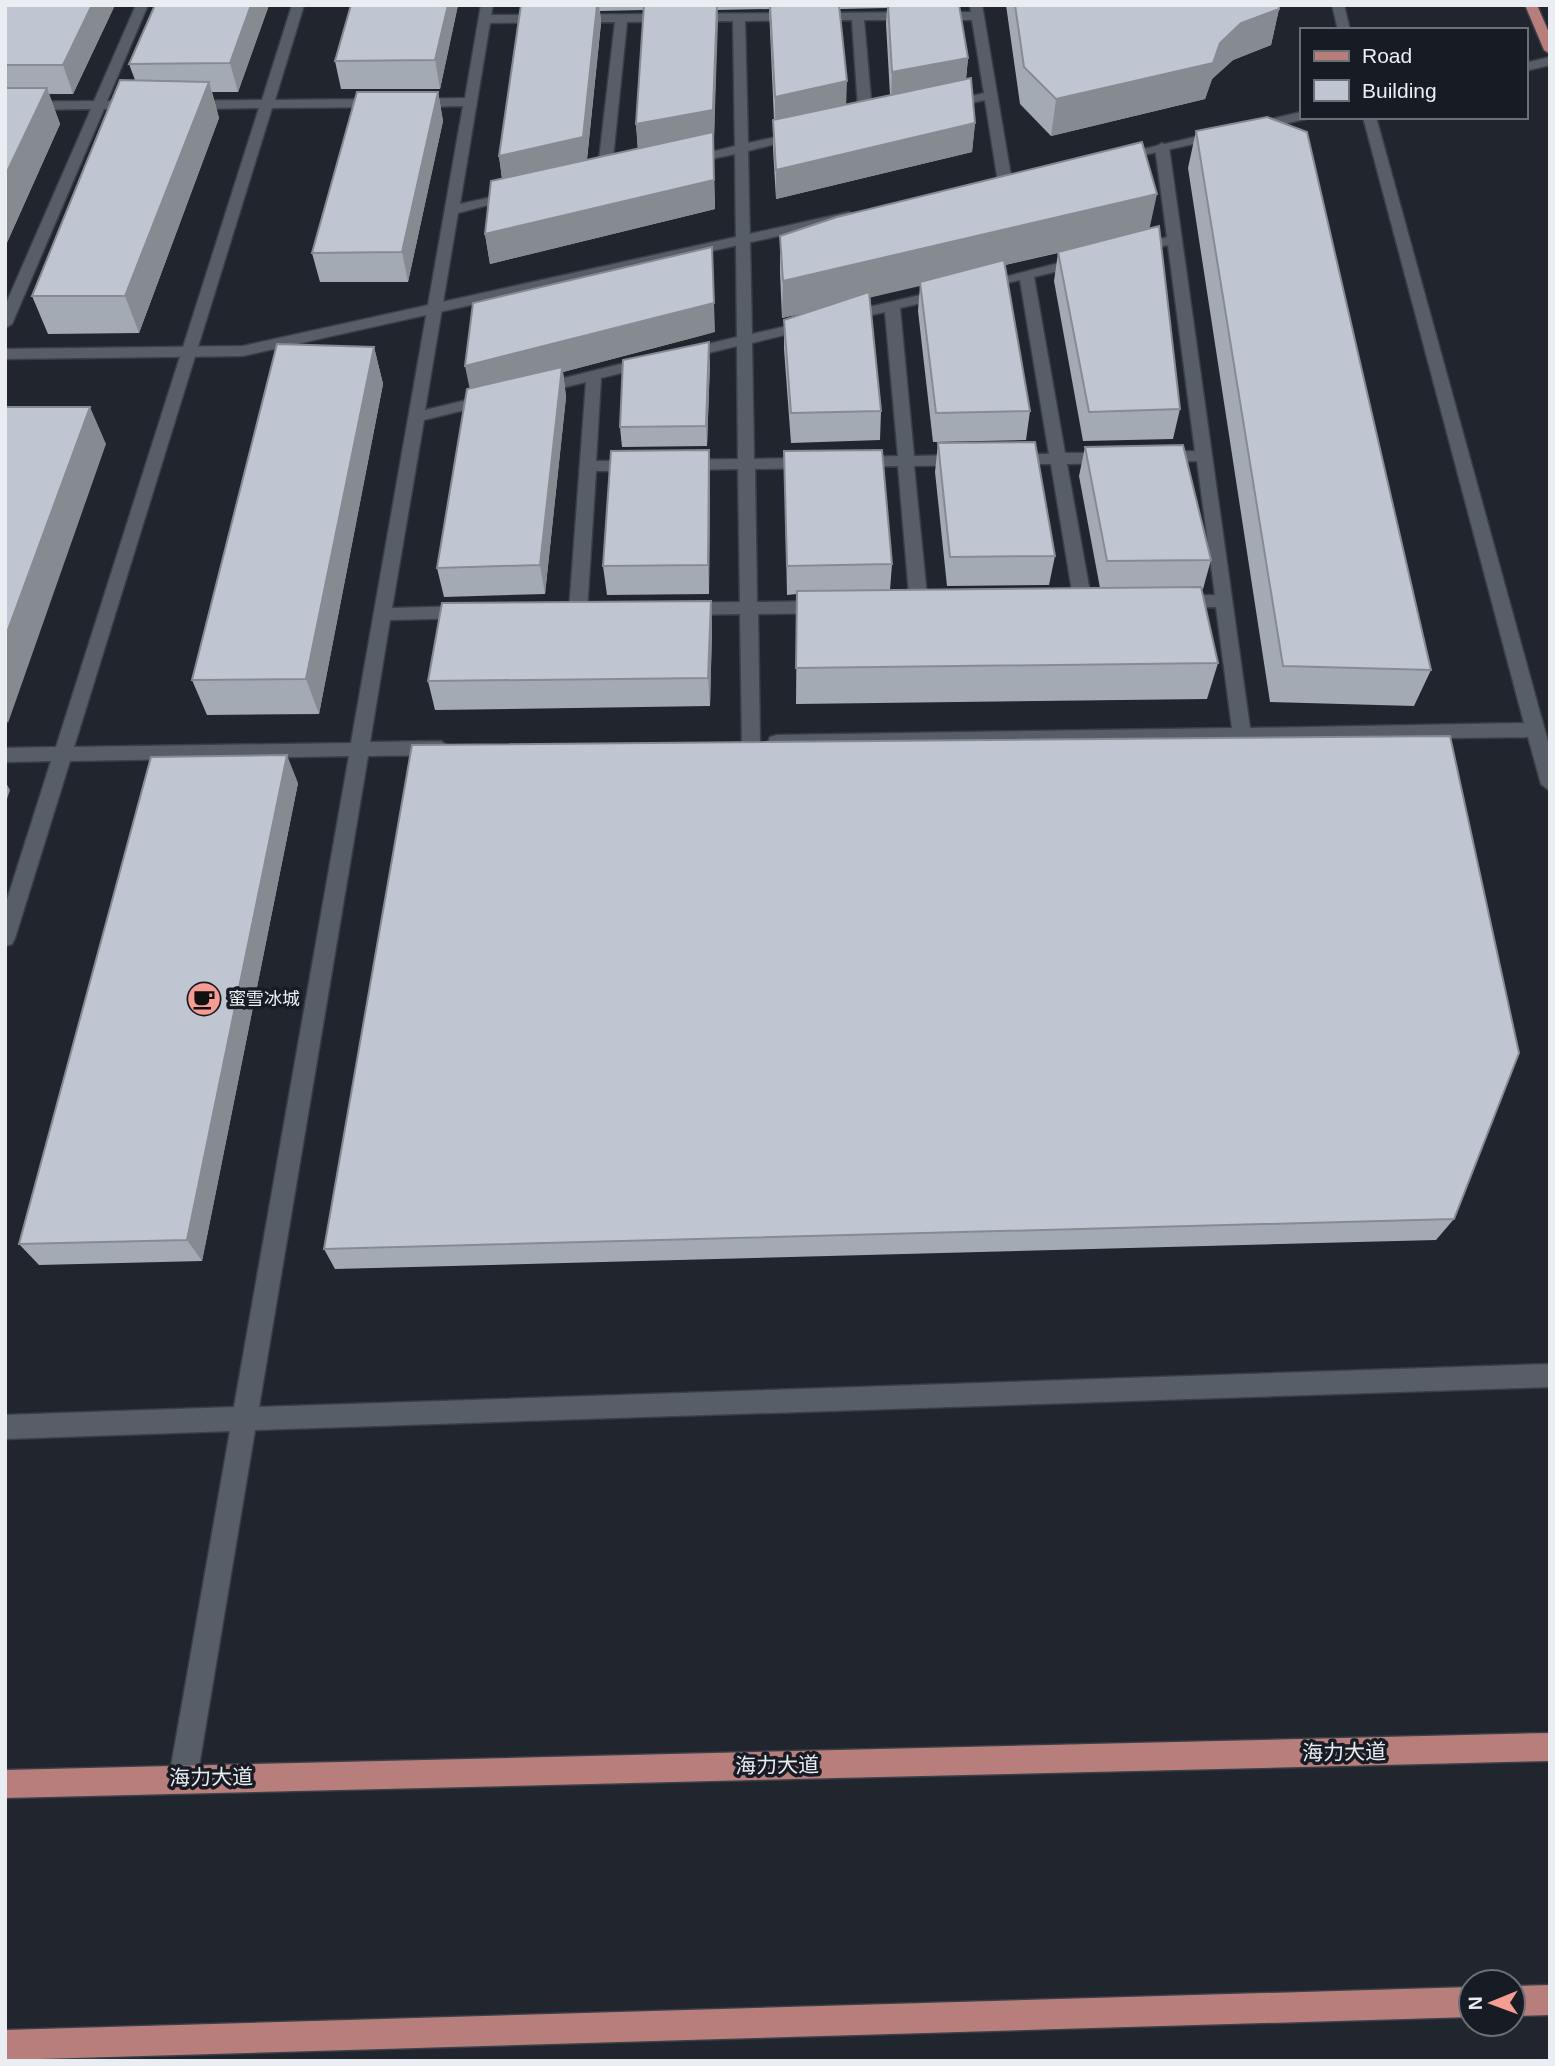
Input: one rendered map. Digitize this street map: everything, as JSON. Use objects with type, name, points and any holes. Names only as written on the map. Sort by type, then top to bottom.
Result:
[{"type":"main road","points":[[1531,5],[1550,50]]},
{"type":"main road","name":"海力大道","points":[[5,1784],[1550,1747]]},
{"type":"main road","points":[[1527,2001],[1550,2000]]},
{"type":"main road","points":[[5,2045],[1457,2002]]},
{"type":"street","points":[[5,324],[142,5]]},
{"type":"street","points":[[5,939],[298,5]]},
{"type":"street","points":[[1338,5],[1344,28]]},
{"type":"street","points":[[183,1778],[486,12],[621,18],[858,17],[977,11],[1005,182]]},
{"type":"street","points":[[739,17],[749,608],[744,743],[1535,730]]},
{"type":"street","points":[[858,17],[866,122]]},
{"type":"street","points":[[604,177],[621,18]]},
{"type":"street","points":[[1527,67],[1550,61]]},
{"type":"street","points":[[928,108],[991,95]]},
{"type":"street","points":[[176,105],[470,102]]},
{"type":"street","points":[[5,106],[150,105]]},
{"type":"street","points":[[1097,162],[1300,116]]},
{"type":"street","points":[[1370,119],[1550,784]]},
{"type":"street","points":[[679,162],[816,132]]},
{"type":"street","points":[[1162,147],[1242,734]]},
{"type":"street","points":[[452,210],[528,194]]},
{"type":"street","points":[[5,354],[243,351],[860,214]]},
{"type":"street","points":[[1121,252],[1175,239]]},
{"type":"street","points":[[416,417],[1094,258]]},
{"type":"street","points":[[1026,274],[1083,603]]},
{"type":"street","points":[[892,305],[919,606]]},
{"type":"street","points":[[578,611],[594,375]]},
{"type":"street","points":[[587,466],[1205,456]]},
{"type":"street","points":[[1160,602],[1224,601]]},
{"type":"street","points":[[670,610],[841,607]]},
{"type":"street","points":[[383,614],[480,612]]},
{"type":"street","points":[[5,755],[457,747]]},
{"type":"street","points":[[5,1427],[1550,1375]]},
{"type":"building","points":[[5,5],[92,5],[63,65],[5,65]]},
{"type":"building","points":[[155,5],[251,5],[230,63],[129,64]]},
{"type":"building","points":[[351,5],[448,5],[435,60],[335,61]]},
{"type":"building","points":[[521,5],[597,5],[583,137],[499,156]]},
{"type":"building","points":[[644,5],[717,5],[713,110],[636,124]]},
{"type":"building","points":[[770,5],[839,5],[847,81],[775,97]]},
{"type":"building","points":[[888,5],[959,5],[968,58],[892,72]]},
{"type":"building","points":[[1015,5],[1279,5],[1279,9],[1241,23],[1220,43],[1213,63],[1056,99],[1024,67]]},
{"type":"building","points":[[971,78],[975,123],[776,170],[773,120]]},
{"type":"building","points":[[120,80],[209,82],[125,296],[32,296]]},
{"type":"building","points":[[5,88],[47,88],[5,176]]},
{"type":"building","points":[[357,92],[438,92],[402,252],[312,253]]},
{"type":"building","points":[[1267,117],[1307,132],[1431,670],[1283,666],[1196,131]]},
{"type":"building","points":[[713,132],[714,180],[485,234],[491,181]]},
{"type":"building","points":[[1142,142],[1157,194],[783,281],[780,236],[837,217]]},
{"type":"building","points":[[1159,226],[1180,409],[1089,412],[1058,252]]},
{"type":"building","points":[[712,247],[714,303],[465,366],[473,303]]},
{"type":"building","points":[[1004,260],[1030,411],[936,413],[920,282]]},
{"type":"building","points":[[869,292],[881,411],[791,413],[784,320]]},
{"type":"building","points":[[709,342],[706,426],[620,427],[623,360]]},
{"type":"building","points":[[277,344],[374,347],[306,679],[192,680]]},
{"type":"building","points":[[562,367],[540,565],[437,568],[467,389]]},
{"type":"building","points":[[5,407],[90,407],[5,638]]},
{"type":"building","points":[[1035,442],[1055,556],[950,557],[938,443]]},
{"type":"building","points":[[1183,445],[1211,560],[1107,561],[1085,447]]},
{"type":"building","points":[[709,450],[708,565],[603,566],[611,451]]},
{"type":"building","points":[[882,450],[892,564],[787,566],[784,451]]},
{"type":"building","points":[[1201,587],[1218,663],[796,668],[797,591]]},
{"type":"building","points":[[711,601],[708,678],[428,681],[442,603]]},
{"type":"building","points":[[1450,736],[1519,1053],[1454,1219],[324,1249],[412,745]]},
{"type":"building","points":[[287,755],[187,1240],[19,1244],[151,757]]},
{"type":"place","name":"蜜雪冰城","points":[[204,999]]}]
